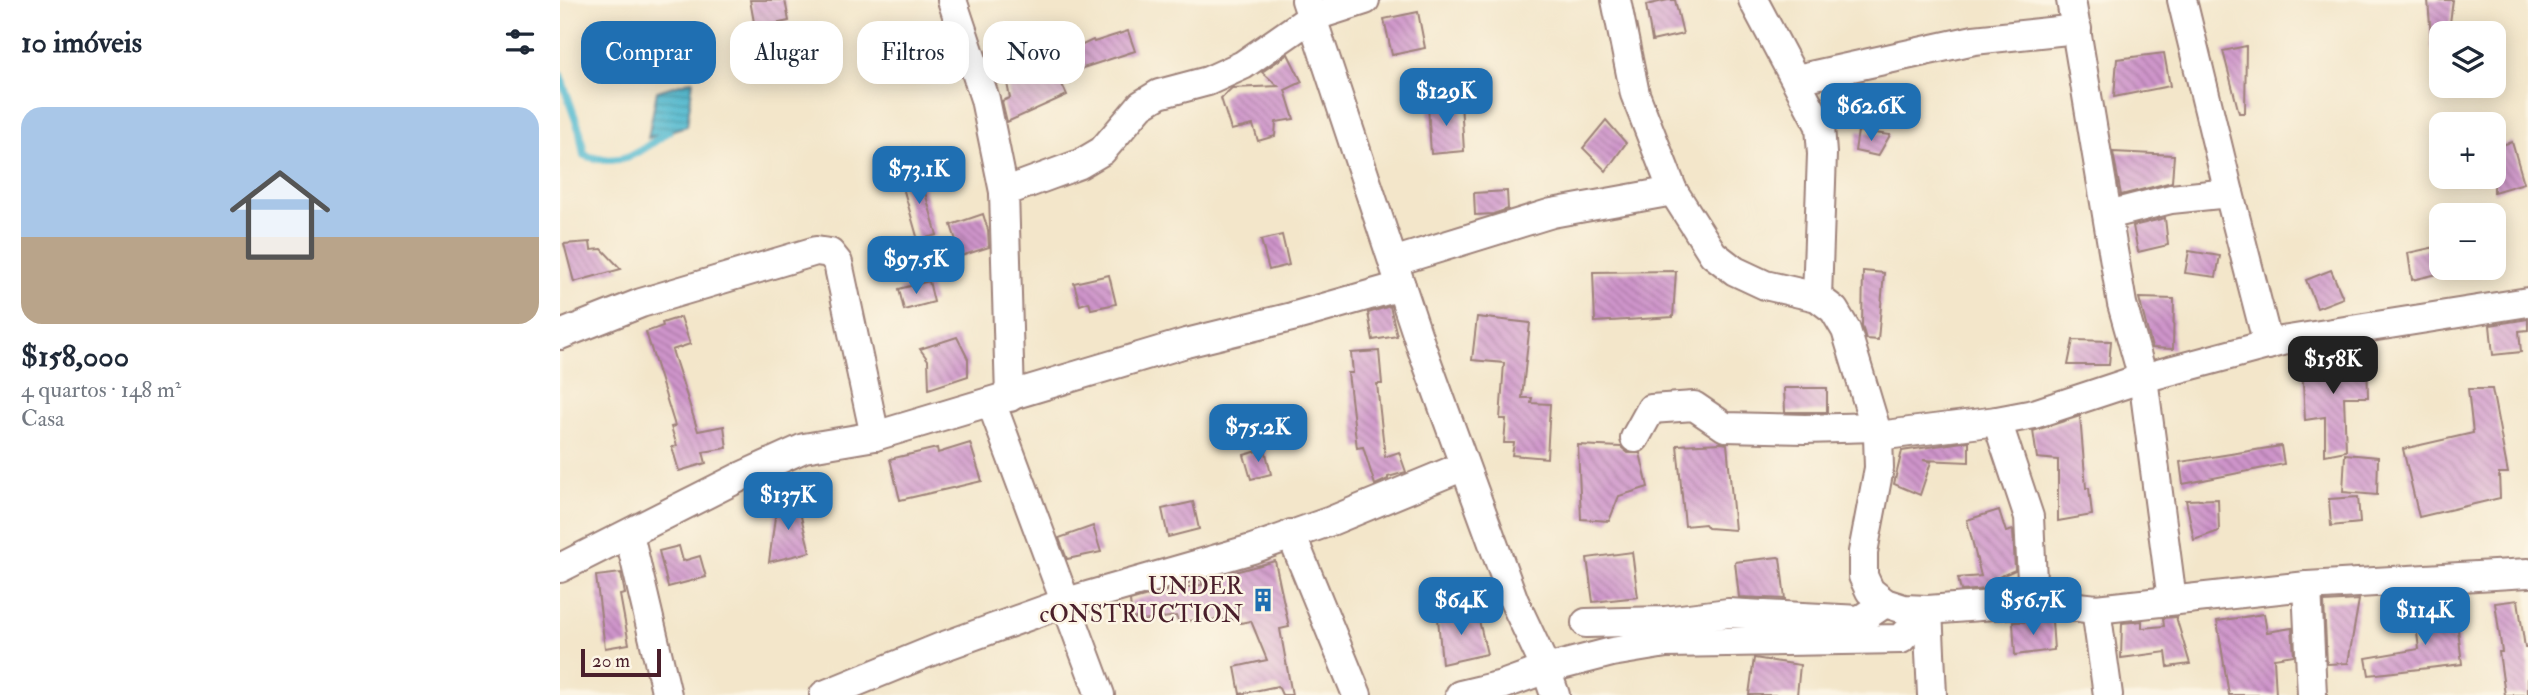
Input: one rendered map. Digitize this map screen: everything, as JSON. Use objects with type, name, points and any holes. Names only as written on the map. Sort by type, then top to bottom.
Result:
[{"type":"street","points":[[952,0],[985,99],[1003,192],[1000,399],[1100,695]]},
{"type":"street","points":[[1003,192],[1080,164],[1102,151],[1141,105],[1159,94],[1208,81],[1243,65],[1309,8],[1365,0]]},
{"type":"street","points":[[1616,0],[1635,94],[1673,191],[1713,254],[1735,271],[1765,285],[1817,297],[1834,310],[1846,330],[1876,431],[1879,468],[1863,552],[1863,576],[1870,591],[1885,603],[1904,609],[1928,610],[2033,602],[2096,609],[2307,586],[2528,573]]},
{"type":"street","points":[[1754,0],[1819,126],[1822,154],[1817,297]]},
{"type":"street","points":[[2071,0],[2122,304],[2143,378],[2172,600]]},
{"type":"street","points":[[2182,0],[2268,345]]},
{"type":"street","points":[[1309,8],[1464,466],[1514,601],[1550,682]]},
{"type":"street","points":[[1797,79],[1974,40],[2077,29]]},
{"type":"street","points":[[560,568],[750,472],[804,448],[875,436],[1186,342],[1292,317],[1552,213],[1673,191]]},
{"type":"street","points":[[2108,215],[2171,199],[2229,193]]},
{"type":"street","points":[[560,335],[641,303],[816,251],[830,253],[838,263],[875,436]]},
{"type":"street","points":[[1635,438],[1651,409],[1694,406],[1725,428],[1876,431],[1997,421],[2034,414],[2143,378],[2268,345],[2528,302]]},
{"type":"street","points":[[1997,421],[2029,517],[2033,602]]},
{"type":"street","points":[[824,695],[939,648],[1067,603],[1252,549],[1331,521],[1464,466]]},
{"type":"street","points":[[629,534],[667,695]]},
{"type":"street","points":[[1290,534],[1357,695]]},
{"type":"street","points":[[2307,586],[2312,695]]},
{"type":"street","points":[[1586,623],[1665,621],[1728,613],[1860,620],[1885,603]]},
{"type":"street","points":[[2096,609],[2108,695]]},
{"type":"street","points":[[1460,695],[1502,685],[1550,682],[1612,652],[1666,643],[1902,639],[1928,610]]},
{"type":"street","points":[[1928,610],[1932,695]]},
{"type":"water","points":[[680,84],[692,84],[687,126],[648,138],[657,91]]},
{"type":"building","points":[[750,0],[785,0],[789,21],[754,21]]},
{"type":"building","points":[[1675,0],[1683,34],[1652,41],[1646,5]]},
{"type":"building","points":[[2428,0],[2453,0],[2450,21],[2430,21]]},
{"type":"building","points":[[1418,12],[1425,48],[1392,55],[1384,19]]},
{"type":"building","points":[[1128,31],[1135,51],[1085,67],[1085,44],[1093,40],[1094,42]]},
{"type":"building","points":[[2246,46],[2245,113],[2239,113],[2223,51]]},
{"type":"building","points":[[2164,53],[2170,86],[2114,97],[2117,59]]},
{"type":"building","points":[[1288,54],[1302,82],[1285,90],[1294,119],[1276,122],[1275,136],[1258,141],[1253,125],[1231,130],[1221,98],[1232,88],[1278,86],[1262,72]]},
{"type":"building","points":[[1007,84],[1062,84],[1067,95],[1007,122],[1002,101],[1010,98]]},
{"type":"building","points":[[1461,103],[1464,151],[1431,154],[1428,105]]},
{"type":"building","points":[[1606,120],[1626,143],[1606,171],[1583,148]]},
{"type":"building","points":[[1858,131],[1890,135],[1878,156],[1855,151]]},
{"type":"building","points":[[2512,142],[2524,183],[2506,188],[2506,144]]},
{"type":"building","points":[[2113,152],[2174,155],[2172,182],[2121,195]]},
{"type":"building","points":[[919,171],[937,235],[918,240],[900,177]]},
{"type":"building","points":[[1507,191],[1508,209],[1493,214],[1475,215],[1474,193]]},
{"type":"building","points":[[983,214],[989,247],[961,256],[951,225]]},
{"type":"building","points":[[2165,218],[2168,245],[2138,252],[2133,226]]},
{"type":"building","points":[[1282,235],[1289,265],[1269,270],[1261,240]]},
{"type":"building","points":[[590,242],[591,250],[602,249],[621,269],[574,282],[564,244]]},
{"type":"building","points":[[2429,248],[2429,276],[2412,280],[2408,253]]},
{"type":"building","points":[[2189,251],[2220,256],[2216,277],[2185,273]]},
{"type":"building","points":[[2331,270],[2343,298],[2317,308],[2306,280]]},
{"type":"building","points":[[1676,271],[1673,317],[1595,322],[1593,272]]},
{"type":"building","points":[[1863,271],[1884,273],[1878,340],[1866,339],[1862,326]]},
{"type":"building","points":[[1109,275],[1116,304],[1091,309],[1089,302],[1080,305],[1074,283]]},
{"type":"building","points":[[929,281],[934,302],[904,310],[899,289]]},
{"type":"building","points":[[2139,298],[2174,299],[2173,349],[2152,348]]},
{"type":"building","points":[[1390,306],[1397,336],[1373,340],[1368,313]]},
{"type":"building","points":[[681,317],[690,344],[672,350],[698,431],[724,426],[727,448],[703,452],[706,463],[679,471],[672,447],[677,446],[671,427],[675,426],[646,332]]},
{"type":"building","points":[[1477,317],[1530,323],[1522,398],[1532,398],[1531,403],[1550,404],[1547,458],[1512,455],[1514,443],[1504,443],[1506,419],[1500,419],[1504,363],[1472,360]]},
{"type":"building","points":[[2528,319],[2528,330],[2519,331],[2521,352],[2493,355],[2490,325]]},
{"type":"building","points":[[957,337],[968,359],[968,376],[929,389],[928,360],[920,349]]},
{"type":"building","points":[[2073,340],[2111,341],[2109,365],[2068,365]]},
{"type":"building","points":[[1379,351],[1382,384],[1377,384],[1385,457],[1399,452],[1406,472],[1388,477],[1375,485],[1363,447],[1357,448],[1348,373],[1353,373],[1351,353]]},
{"type":"building","points":[[2367,360],[2368,397],[2344,397],[2346,451],[2325,455],[2325,417],[2305,420],[2302,365]]},
{"type":"building","points":[[1784,388],[1827,388],[1827,412],[1785,412]]},
{"type":"building","points":[[2468,389],[2492,389],[2508,473],[2499,473],[2500,498],[2419,517],[2403,449],[2473,433]]},
{"type":"building","points":[[2080,416],[2086,488],[2089,488],[2092,515],[2058,521],[2058,460],[2037,458],[2033,431]]},
{"type":"building","points":[[1969,441],[1969,462],[1923,460],[1931,462],[1920,495],[1894,484],[1902,451]]},
{"type":"building","points":[[970,443],[982,481],[900,500],[890,459],[937,448],[938,453]]},
{"type":"building","points":[[1727,444],[1735,530],[1708,528],[1705,524],[1685,526],[1677,445]]},
{"type":"building","points":[[1578,445],[1621,447],[1628,453],[1640,453],[1648,487],[1619,496],[1609,521],[1581,519]]},
{"type":"building","points":[[2281,446],[2284,464],[2183,484],[2180,462]]},
{"type":"building","points":[[1265,449],[1271,474],[1251,479],[1244,455]]},
{"type":"building","points":[[2345,454],[2378,457],[2377,495],[2343,492]]},
{"type":"building","points":[[796,497],[810,552],[769,562],[777,502]]},
{"type":"building","points":[[2358,497],[2360,523],[2331,526],[2329,499]]},
{"type":"building","points":[[2218,499],[2219,531],[2194,540],[2186,500]]},
{"type":"building","points":[[1193,502],[1199,529],[1168,537],[1162,509]]},
{"type":"building","points":[[1999,510],[2006,532],[2013,530],[2015,570],[1999,577],[2000,588],[1961,591],[1958,578],[1981,576],[1967,520]]},
{"type":"building","points":[[1093,526],[1101,552],[1067,559],[1059,538]]},
{"type":"building","points":[[679,546],[683,561],[700,556],[706,577],[668,587],[659,551]]},
{"type":"building","points":[[1632,552],[1638,597],[1593,602],[1587,558]]},
{"type":"building","points":[[1778,557],[1785,599],[1739,597],[1735,562]]},
{"type":"building","points":[[1275,561],[1289,627],[1280,629],[1292,695],[1282,695],[1278,686],[1240,694],[1235,667],[1267,660],[1251,621],[1178,621],[1176,616],[1142,621],[1141,617],[1132,619],[1130,601],[1202,585],[1202,581]]},
{"type":"building","points":[[621,573],[625,594],[620,595],[629,644],[605,648],[596,576]]},
{"type":"building","points":[[2359,600],[2348,663],[2327,664],[2324,602]]},
{"type":"building","points":[[2518,600],[2525,648],[2528,648],[2528,695],[2505,695],[2495,603]]},
{"type":"building","points":[[1476,608],[1487,654],[1442,664],[1438,618]]},
{"type":"building","points":[[2456,612],[2462,664],[2369,675],[2366,658],[2419,649],[2415,617]]},
{"type":"building","points":[[2264,614],[2267,632],[2292,628],[2294,655],[2274,658],[2276,695],[2229,695],[2217,621]]},
{"type":"building","points":[[2176,617],[2190,664],[2168,667],[2166,652],[2121,658],[2122,623],[2142,621],[2142,628],[2164,626],[2163,618]]},
{"type":"building","points":[[2052,621],[2054,650],[2015,655],[2013,622]]},
{"type":"building","points":[[1754,658],[1800,665],[1797,695],[1749,695]]},
{"type":"waterway","points":[[560,75],[580,132],[584,155],[597,159],[619,159],[638,152],[668,132]]},
{"type":"place","name":"UNDER cONSTRUCTION","points":[[1263,600]]}]
